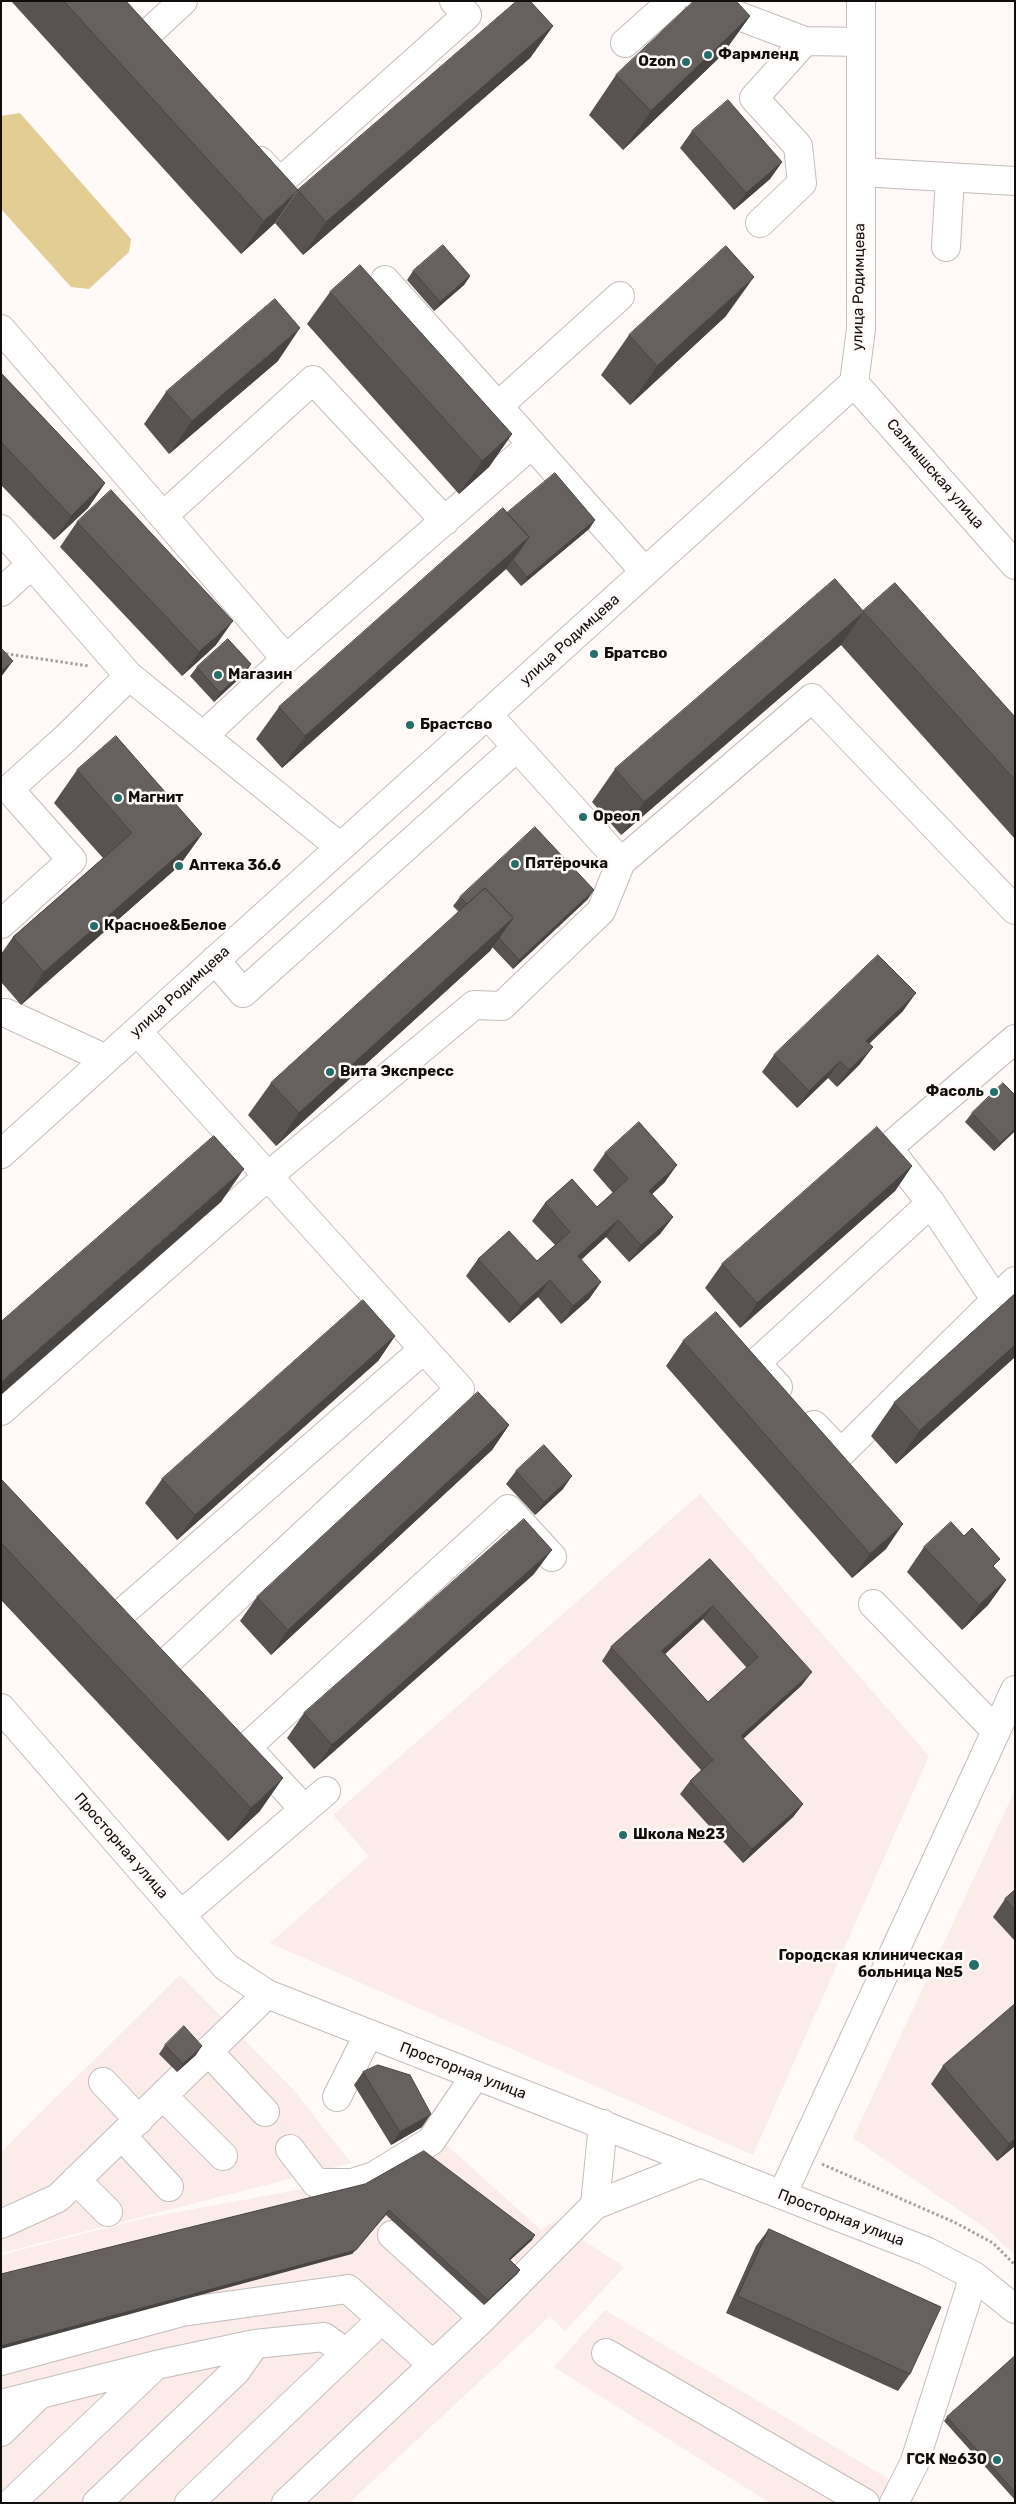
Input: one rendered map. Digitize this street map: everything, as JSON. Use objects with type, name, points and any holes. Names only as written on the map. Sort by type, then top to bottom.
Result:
[{"type":"street","points":[[164,59],[134,29],[183,1]]},
{"type":"street","points":[[246,146],[280,182],[467,15],[454,1]]},
{"type":"street","points":[[625,44],[672,1]]},
{"type":"street","points":[[699,1],[805,41],[861,42]]},
{"type":"street","name":"улица Родимцева","points":[[1,1154],[854,383],[861,329],[861,1]]},
{"type":"street","points":[[760,223],[802,183],[798,146],[754,98],[805,41]]},
{"type":"street","points":[[861,172],[1015,181]]},
{"type":"street","points":[[946,247],[950,177]]},
{"type":"street","points":[[385,280],[645,572]]},
{"type":"street","points":[[498,406],[620,296]]},
{"type":"street","points":[[1,329],[286,659]]},
{"type":"street","points":[[163,516],[313,380],[445,521]]},
{"type":"street","name":"Салмышская улица","points":[[854,383],[1015,565]]},
{"type":"street","points":[[202,736],[286,659],[531,445]]},
{"type":"street","points":[[1,528],[122,682],[202,736],[340,847]]},
{"type":"street","points":[[1,592],[31,565]]},
{"type":"street","points":[[1,924],[72,860],[9,789],[66,738],[122,682]]},
{"type":"street","points":[[1,1411],[268,1176],[474,1005],[502,1006],[601,911],[621,862],[812,698],[1015,910]]},
{"type":"street","points":[[487,714],[621,862]]},
{"type":"street","points":[[215,960],[243,993],[517,747]]},
{"type":"street","points":[[296,888],[326,919]]},
{"type":"street","points":[[1,1013],[106,1059]]},
{"type":"street","points":[[137,1031],[460,1389],[168,1661]]},
{"type":"street","points":[[995,1299],[931,1203],[888,1148],[1015,1039]]},
{"type":"street","points":[[931,1203],[756,1363],[841,1453],[1015,1281]]},
{"type":"street","points":[[188,1683],[116,1604],[424,1349]]},
{"type":"street","points":[[247,1747],[508,1509],[552,1557]]},
{"type":"street","points":[[873,1604],[996,1731]]},
{"type":"street","points":[[782,2195],[1015,1690]]},
{"type":"street","name":"Просторная улица","points":[[1,1708],[226,1967],[267,1994],[368,2035],[603,2124],[926,2251],[974,2276],[1015,2309]]},
{"type":"street","points":[[227,1726],[304,1809]]},
{"type":"street","points":[[181,1915],[326,1791]]},
{"type":"street","points":[[1,2224],[58,2198],[267,1994]]},
{"type":"street","points":[[337,2097],[368,2035]]},
{"type":"street","points":[[208,2051],[265,2112]]},
{"type":"street","points":[[290,2150],[316,2183],[352,2183],[374,2176],[431,2141],[475,2076]]},
{"type":"street","points":[[103,2082],[130,2128],[169,2187]]},
{"type":"street","points":[[163,2096],[223,2156]]},
{"type":"street","points":[[595,2205],[603,2124]]},
{"type":"street","points":[[286,2503],[483,2318],[595,2205],[701,2163]]},
{"type":"street","points":[[76,2180],[108,2212]]},
{"type":"street","points":[[392,2235],[483,2318]]},
{"type":"street","points":[[894,2503],[914,2464],[974,2276]]},
{"type":"street","points":[[1,2361],[182,2312],[348,2289],[433,2365]]},
{"type":"street","points":[[189,2503],[382,2319]]},
{"type":"street","points":[[1,2404],[156,2365],[255,2344],[324,2337],[346,2353]]},
{"type":"street","points":[[97,2503],[236,2371],[255,2344]]},
{"type":"street","points":[[606,2352],[865,2503]]},
{"type":"street","points":[[11,2503],[156,2365]]},
{"type":"street","points":[[1,2432],[41,2393]]},
{"type":"path","points":[[1,653],[94,667],[122,682]]},
{"type":"path","points":[[801,2154],[956,2223],[993,2243],[1015,2265]]},
{"type":"shaded area","points":[[20,113],[131,239],[129,252],[89,289],[71,287],[1,209],[1,116]]},
{"type":"shaded area","name":"Школа №23","points":[[700,1494],[929,1756],[753,2155],[270,1943],[369,1856],[333,1815]]},
{"type":"shaded area","name":"Городская клиническая больница №5","points":[[1015,1790],[1015,2255],[987,2229],[853,2138]]},
{"type":"shaded area","points":[[180,1975],[293,2089],[351,2163],[1,2253],[1,2152]]},
{"type":"shaded area","points":[[441,2140],[541,2230],[554,2221],[624,2267],[565,2331],[550,2316],[349,2503],[1,2503],[1,2255],[146,2218],[367,2177]]},
{"type":"shaded area","points":[[605,2310],[889,2479],[920,2503],[770,2503],[554,2367]]},
{"type":"building","points":[[64,1],[126,1],[298,190],[264,221]]},
{"type":"building","points":[[517,1],[530,1],[553,26],[326,222],[298,190]]},
{"type":"building","points":[[694,1],[736,1],[750,16],[651,111],[616,75]]},
{"type":"building","points":[[728,100],[782,162],[746,193],[692,131]]},
{"type":"building","points":[[443,245],[470,276],[440,302],[413,271]]},
{"type":"building","points":[[726,246],[754,277],[657,366],[629,335]]},
{"type":"building","points":[[360,265],[512,434],[482,461],[330,292]]},
{"type":"building","points":[[275,299],[300,328],[192,421],[166,392]]},
{"type":"building","points":[[1,373],[105,483],[71,516],[1,442]]},
{"type":"building","points":[[555,473],[595,520],[527,577],[513,560],[529,537],[507,513]]},
{"type":"building","points":[[111,490],[233,621],[199,652],[77,522]]},
{"type":"building","points":[[503,508],[529,537],[305,736],[279,707]]},
{"type":"building","points":[[835,579],[864,612],[644,802],[615,769]]},
{"type":"building","points":[[895,583],[1015,717],[1015,780],[863,611]]},
{"type":"building","name":"Магазин","points":[[228,639],[251,664],[220,693],[197,667]]},
{"type":"building","points":[[1,648],[13,661],[1,671]]},
{"type":"building","points":[[116,736],[202,834],[44,972],[13,937],[132,833],[77,770]]},
{"type":"building","points":[[535,827],[594,890],[519,960],[499,938],[513,918],[485,888],[467,904],[460,897]]},
{"type":"building","points":[[485,888],[513,918],[299,1113],[271,1083]]},
{"type":"building","points":[[878,955],[916,993],[866,1041],[873,1047],[849,1070],[840,1061],[809,1091],[774,1055]]},
{"type":"building","points":[[1003,1083],[1015,1095],[1015,1129],[1000,1143],[972,1113]]},
{"type":"building","points":[[639,1122],[677,1165],[649,1191],[673,1217],[641,1245],[618,1220],[578,1256],[601,1282],[573,1306],[550,1280],[521,1306],[478,1259],[509,1231],[537,1261],[570,1232],[545,1203],[572,1179],[597,1207],[628,1179],[605,1153]]},
{"type":"building","points":[[877,1127],[912,1166],[757,1303],[722,1264]]},
{"type":"building","points":[[214,1136],[244,1169],[1,1382],[1,1322]]},
{"type":"building","points":[[1015,1294],[1015,1345],[919,1431],[894,1403]]},
{"type":"building","points":[[363,1300],[395,1336],[195,1515],[162,1479]]},
{"type":"building","points":[[716,1312],[903,1524],[870,1554],[683,1341]]},
{"type":"building","points":[[478,1392],[509,1425],[288,1630],[257,1597]]},
{"type":"building","points":[[544,1445],[572,1476],[544,1502],[516,1471]]},
{"type":"building","points":[[1,1479],[283,1778],[251,1808],[1,1543]]},
{"type":"building","points":[[524,1519],[552,1550],[332,1745],[304,1713]]},
{"type":"building","points":[[951,1522],[964,1536],[972,1528],[1000,1559],[993,1566],[1006,1580],[979,1605],[924,1547]]},
{"type":"building","points":[[710,1559],[812,1672],[741,1736],[803,1804],[752,1849],[690,1781],[713,1760],[611,1647]],"holes":[[[713,1606],[758,1657],[708,1702],[662,1651]]]},
{"type":"building","points":[[1015,1890],[1015,1910],[1005,1899]]},
{"type":"building","points":[[1015,2004],[1015,2139],[1009,2144],[943,2066]]},
{"type":"building","points":[[184,2026],[202,2046],[183,2064],[165,2045]]},
{"type":"building","points":[[378,2065],[410,2075],[431,2114],[400,2132],[363,2072]]},
{"type":"building","points":[[424,2151],[535,2235],[509,2259],[520,2270],[488,2300],[389,2210],[356,2250],[1,2346],[1,2274],[365,2184]]},
{"type":"building","points":[[769,2229],[941,2307],[910,2374],[738,2296]]},
{"type":"building","name":"ГСК №630","points":[[1015,2356],[1015,2492],[947,2417]]},
{"type":"place","name":"Фармленд","points":[[708,55]]},
{"type":"place","name":"Ozon","points":[[686,62]]},
{"type":"place","name":"Братсво","points":[[594,654]]},
{"type":"place","name":"Магазин","points":[[218,675]]},
{"type":"place","name":"Брастсво","points":[[410,725]]},
{"type":"place","name":"Магнит","points":[[118,798]]},
{"type":"place","name":"Ореол","points":[[583,817]]},
{"type":"place","name":"Пятёрочка","points":[[515,864]]},
{"type":"place","name":"Аптека 36.6","points":[[179,866]]},
{"type":"place","name":"Красное&Белое","points":[[94,926]]},
{"type":"place","name":"Вита Экспресс","points":[[330,1072]]},
{"type":"place","name":"Фасоль","points":[[994,1092]]},
{"type":"place","name":"Школа №23","points":[[623,1835]]},
{"type":"place","name":"Городская клиническая больница №5","points":[[974,1965]]},
{"type":"place","name":"ГСК №630","points":[[997,2460]]}]
